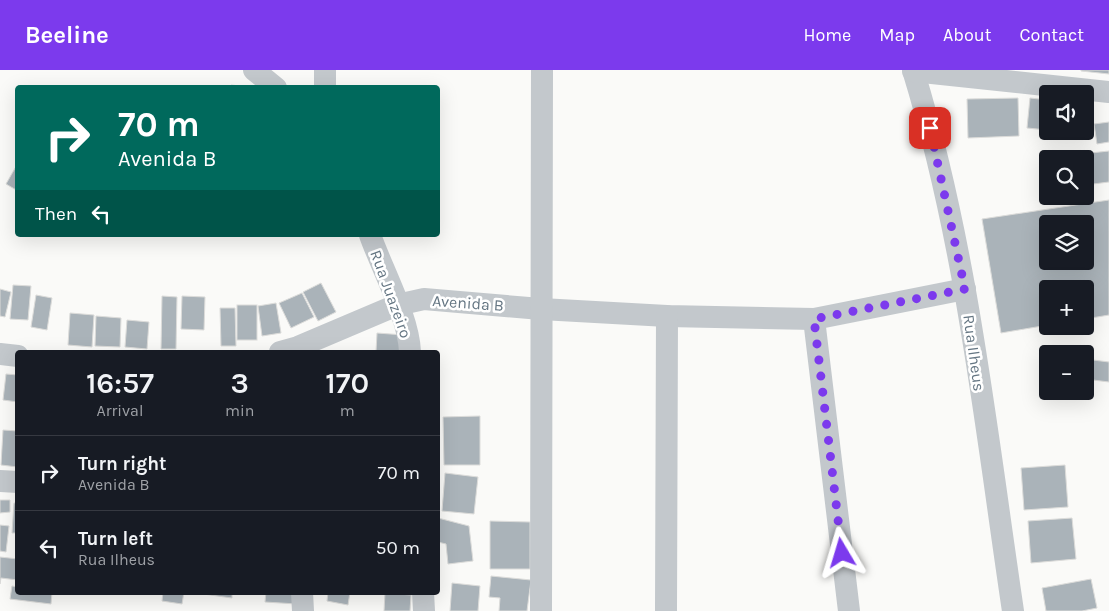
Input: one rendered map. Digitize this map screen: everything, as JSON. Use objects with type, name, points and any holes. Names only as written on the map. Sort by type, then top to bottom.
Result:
[{"type":"street","points":[[254,70],[272,85]]},
{"type":"street","points":[[325,70],[325,85]]},
{"type":"street","points":[[541,611],[542,70]]},
{"type":"street","points":[[913,70],[1109,92]]},
{"type":"street","name":"Rua Ilheus","points":[[913,70],[936,147],[965,289],[1012,611]]},
{"type":"street","name":"Rua Juazeiro","points":[[371,237],[410,342],[410,350]]},
{"type":"street","name":"Avenida B","points":[[294,350],[397,305],[424,299],[541,309],[667,316],[814,319],[965,289]]},
{"type":"street","points":[[666,611],[667,316]]},
{"type":"street","points":[[814,319],[849,611]]},
{"type":"street","points":[[0,354],[15,356]]},
{"type":"street","points":[[0,481],[15,482]]},
{"type":"street","points":[[302,595],[303,611]]},
{"type":"street","points":[[423,595],[424,611]]},
{"type":"building","points":[[1109,70],[1109,74],[1081,71]]},
{"type":"building","points":[[1018,98],[1019,136],[968,138],[967,99]]},
{"type":"building","points":[[1030,98],[1039,99],[1039,129],[1027,128]]},
{"type":"building","points":[[1109,122],[1109,142],[1097,144],[1094,124]]},
{"type":"building","points":[[1109,151],[1109,182],[1094,184],[1094,153]]},
{"type":"building","points":[[15,168],[15,189],[6,184]]},
{"type":"building","points":[[1109,200],[1109,315],[1094,318],[1094,280],[1039,280],[1039,327],[1001,333],[982,219],[1076,205],[1094,205],[1094,202]]},
{"type":"building","points":[[321,283],[336,312],[318,321],[303,292]]},
{"type":"building","points":[[13,285],[31,286],[28,320],[10,319]]},
{"type":"building","points":[[0,289],[11,292],[5,317],[0,316]]},
{"type":"building","points":[[302,293],[314,317],[291,328],[279,303]]},
{"type":"building","points":[[36,295],[52,298],[47,330],[31,327]]},
{"type":"building","points":[[162,296],[177,297],[176,349],[161,349]]},
{"type":"building","points":[[182,296],[205,297],[204,330],[181,329]]},
{"type":"building","points":[[276,303],[281,333],[262,336],[258,306]]},
{"type":"building","points":[[237,305],[257,305],[257,340],[237,340]]},
{"type":"building","points":[[220,308],[235,308],[236,346],[221,346]]},
{"type":"building","points":[[70,313],[94,315],[92,347],[68,345]]},
{"type":"building","points":[[96,316],[121,318],[120,347],[95,346]]},
{"type":"building","points":[[127,320],[149,322],[147,349],[125,347]]},
{"type":"building","points":[[377,333],[404,335],[402,350],[376,350]]},
{"type":"building","points":[[1094,360],[1109,362],[1109,382],[1094,380]]},
{"type":"building","points":[[6,374],[15,375],[15,402],[3,400]]},
{"type":"building","points":[[480,416],[480,465],[444,465],[443,417]]},
{"type":"building","points":[[3,430],[15,431],[15,467],[1,465]]},
{"type":"building","points":[[1065,465],[1068,507],[1024,510],[1021,468]]},
{"type":"building","points":[[445,473],[478,477],[474,514],[442,511]]},
{"type":"building","points":[[0,500],[10,500],[10,512],[0,513]]},
{"type":"building","points":[[14,503],[15,503],[15,533],[12,533]]},
{"type":"building","points":[[1072,518],[1076,559],[1031,563],[1028,521]]},
{"type":"building","points":[[440,519],[469,526],[473,561],[448,564],[446,544],[440,542]]},
{"type":"building","points":[[490,521],[530,522],[530,569],[490,569]]},
{"type":"building","points":[[0,525],[9,526],[6,552],[0,551]]},
{"type":"building","points":[[0,557],[15,559],[15,580],[1,578],[0,584]]},
{"type":"building","points":[[491,576],[531,580],[527,611],[499,611],[500,598],[489,597]]},
{"type":"building","points":[[1091,579],[1097,608],[1082,611],[1046,611],[1042,588]]},
{"type":"building","points":[[452,583],[480,586],[478,611],[450,611]]},
{"type":"building","points":[[12,586],[15,586],[15,595],[52,595],[51,604],[10,599]]},
{"type":"building","points":[[163,595],[184,595],[182,604],[162,601]]},
{"type":"building","points":[[210,595],[232,595],[232,598]]},
{"type":"building","points":[[266,595],[298,595],[297,604],[265,602]]},
{"type":"building","points":[[328,595],[350,595],[348,605],[327,601]]},
{"type":"building","points":[[385,595],[411,595],[410,611],[384,611]]},
{"type":"route","points":[[842,553],[814,319],[965,289],[936,147],[930,128]]}]
